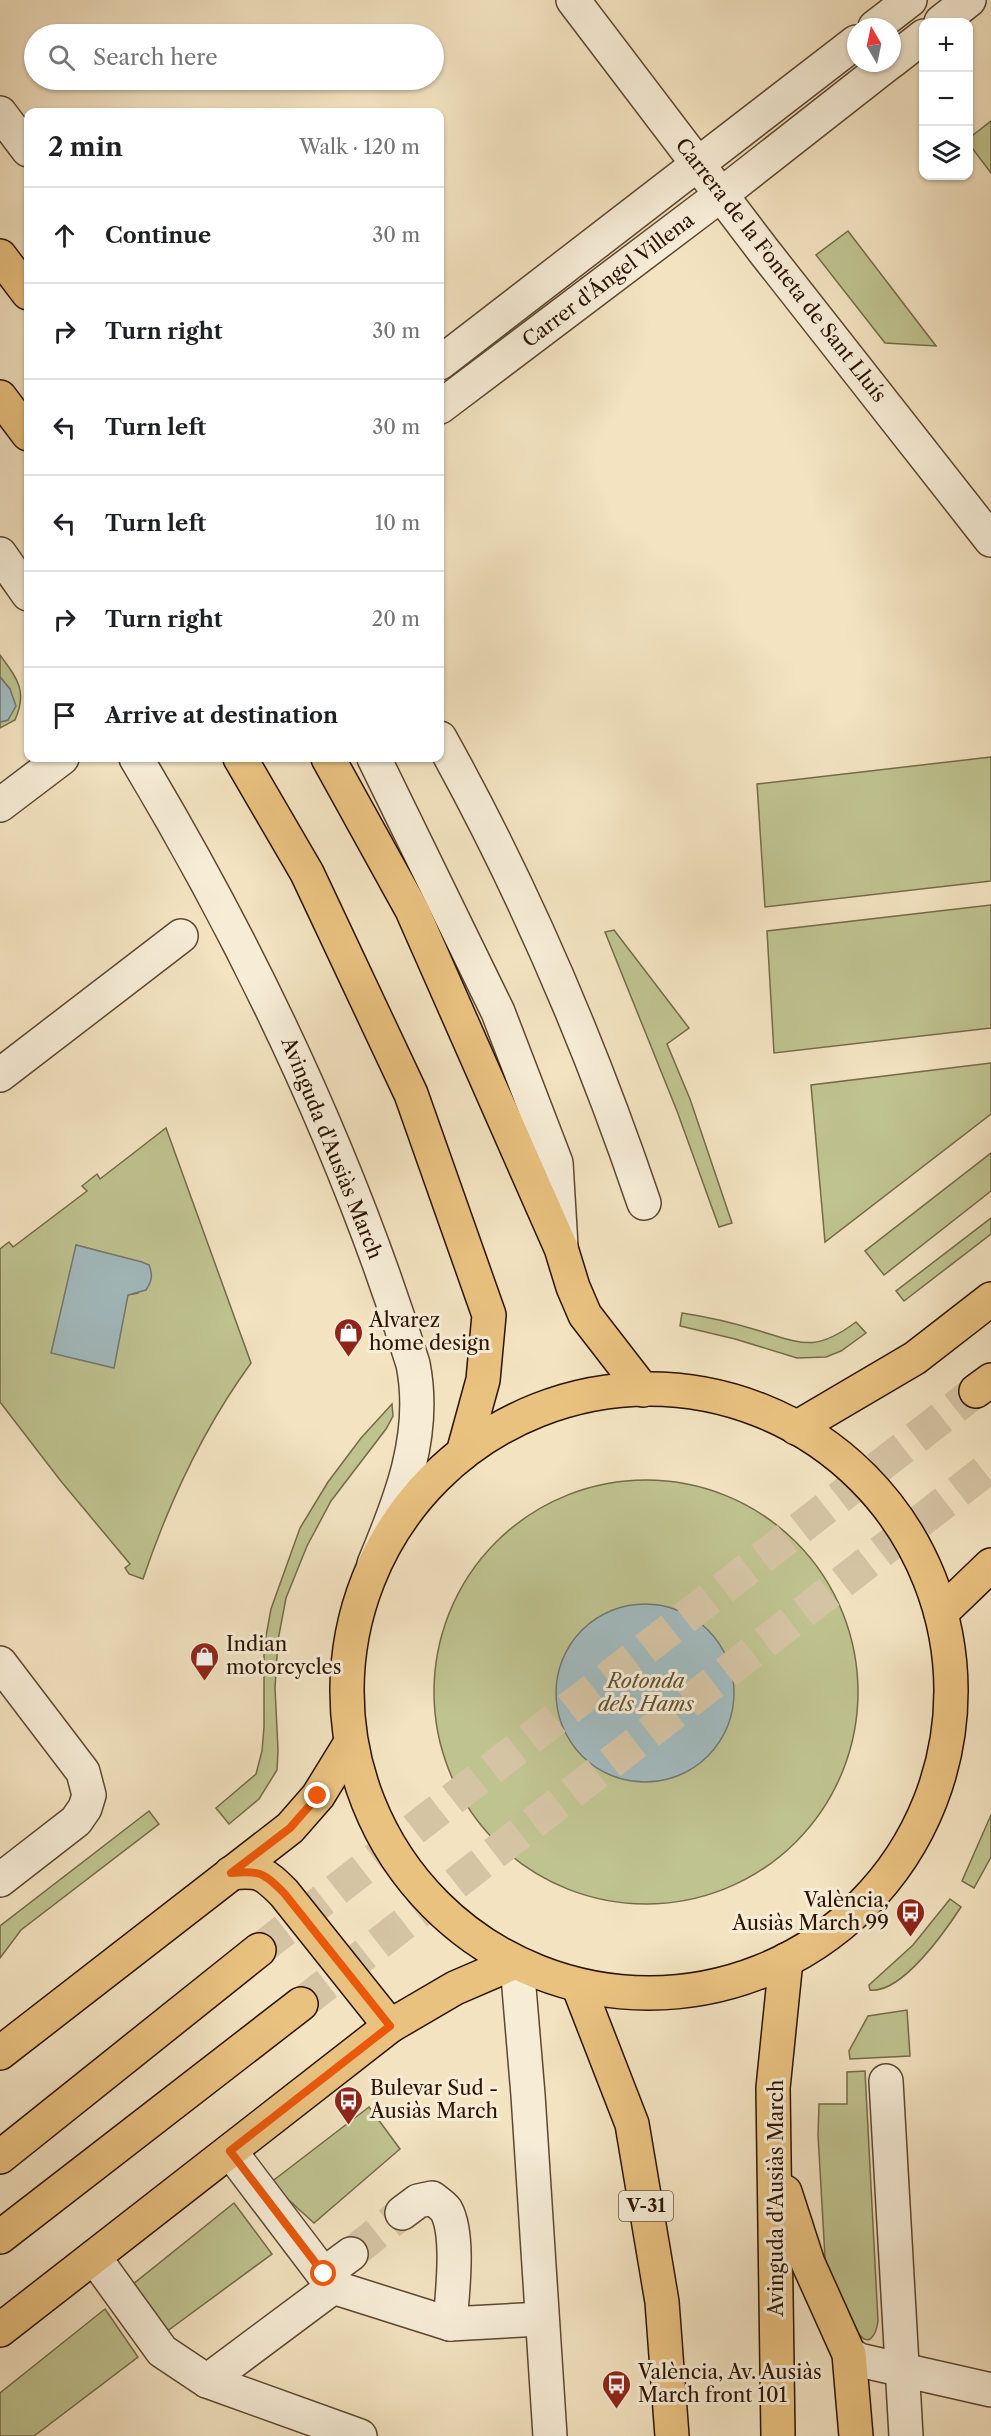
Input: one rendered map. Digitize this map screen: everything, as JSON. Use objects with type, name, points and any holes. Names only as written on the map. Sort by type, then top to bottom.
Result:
[{"type":"main road","points":[[0,256],[24,288]]},
{"type":"main road","points":[[0,397],[24,429]]},
{"type":"main road","points":[[242,762],[307,873],[411,1094],[489,1315],[483,1380],[463,1453]]},
{"type":"main road","points":[[330,762],[412,910],[561,1248],[573,1287],[585,1315],[643,1390]]},
{"type":"main road","points":[[796,1428],[915,1358],[991,1299]]},
{"type":"main road","points":[[643,1390],[694,1391],[747,1406],[796,1428],[838,1455],[887,1505],[910,1539],[928,1574],[941,1613],[951,1663],[951,1714],[943,1765],[926,1814],[901,1859],[869,1899],[830,1933],[786,1960],[747,1977],[705,1988],[663,1993],[620,1992],[578,1985],[515,1963],[458,1926],[431,1902],[408,1875],[388,1845],[359,1779],[351,1744],[346,1698],[349,1652],[358,1607],[374,1564],[412,1503],[463,1453],[503,1426],[548,1407],[594,1395],[643,1390]]},
{"type":"main road","points":[[941,1613],[991,1565]]},
{"type":"main road","points":[[0,2053],[290,1828],[318,1796],[351,1744]]},
{"type":"main road","points":[[231,1873],[254,1871],[267,1876],[284,1893],[390,2026]]},
{"type":"main road","points":[[0,2157],[259,1950]]},
{"type":"main road","name":"Avinguda d'Ausiàs March","points":[[778,2436],[773,2088],[786,1960]]},
{"type":"main road","points":[[0,2330],[390,2026],[455,1988],[515,1963]]},
{"type":"main road","name":"V-31","points":[[578,1985],[632,2124],[662,2302],[672,2436]]},
{"type":"main road","points":[[0,2237],[301,2004]]},
{"type":"main road","points":[[773,2126],[784,2187],[794,2224],[808,2263],[849,2354],[856,2436]]},
{"type":"street","name":"Carrera de la Fonteta de Sant Lluís","points":[[573,0],[763,250],[986,524]]},
{"type":"street","points":[[887,18],[910,0]]},
{"type":"street","points":[[946,18],[969,0]]},
{"type":"street","name":"Carrer d'Ángel Villena","points":[[901,54],[919,40]]},
{"type":"street","name":"Carrer d'Ángel Villena","points":[[444,360],[847,49]]},
{"type":"street","name":"Carrer d'Ángel Villena","points":[[444,404],[722,194],[878,72]]},
{"type":"street","points":[[0,113],[24,145]]},
{"type":"street","points":[[0,554],[24,588]]},
{"type":"street","points":[[444,745],[499,847],[545,949],[611,1107],[644,1203]]},
{"type":"street","points":[[0,805],[57,762]]},
{"type":"street","name":"Avinguda d'Ausiàs March","points":[[138,762],[197,861],[276,1014],[358,1204],[413,1364],[418,1389],[418,1416],[414,1446],[395,1514],[374,1564]]},
{"type":"street","points":[[376,762],[498,1012],[556,1163],[561,1248]]},
{"type":"street","points":[[0,1075],[181,936]]},
{"type":"street","points":[[0,1663],[84,1772],[89,1795],[86,1808],[76,1821],[0,1880]]},
{"type":"street","points":[[515,1963],[529,2107],[550,2436]]},
{"type":"street","points":[[886,2081],[906,2436]]},
{"type":"street","points":[[230,2151],[328,2281],[450,2324],[542,2319]]},
{"type":"street","points":[[402,2213],[418,2201],[432,2198],[446,2209],[452,2228],[454,2278],[450,2324]]},
{"type":"street","points":[[207,2381],[328,2281],[351,2254]]},
{"type":"street","points":[[94,2257],[162,2351],[207,2381],[360,2436]]},
{"type":"street","points":[[849,2354],[859,2360],[991,2390]]},
{"type":"green space","points":[[991,121],[991,173],[973,149],[973,135]]},
{"type":"green space","points":[[848,231],[936,346],[885,343],[816,255]]},
{"type":"green space","points":[[0,655],[16,678],[21,701],[15,720],[0,728],[0,722],[8,720],[10,689],[0,677]]},
{"type":"green space","points":[[991,757],[991,881],[765,907],[757,784]]},
{"type":"green space","points":[[991,905],[991,1028],[774,1053],[767,931]]},
{"type":"green space","points":[[614,930],[689,1028],[667,1044],[690,1099],[732,1223],[719,1227],[677,1111],[605,932]]},
{"type":"green space","points":[[991,1063],[991,1114],[825,1242],[811,1085]]},
{"type":"green space","points":[[166,1128],[251,1363],[218,1414],[189,1467],[164,1522],[143,1579],[129,1574],[125,1568],[130,1564],[60,1480],[0,1402],[0,1249],[9,1242],[13,1247],[87,1191],[82,1186],[97,1174],[100,1179]],"holes":[[[76,1245],[149,1265],[138,1293],[128,1295]]]},
{"type":"green space","points":[[991,1153],[991,1191],[884,1275],[865,1251]]},
{"type":"green space","points":[[991,1218],[991,1234],[904,1301],[896,1291]]},
{"type":"green space","points":[[682,1313],[731,1323],[799,1342],[809,1343],[830,1338],[856,1322],[866,1333],[841,1351],[826,1357],[797,1358],[735,1339],[680,1326]]},
{"type":"green space","points":[[392,1404],[393,1416],[386,1429],[331,1501],[307,1546],[286,1598],[278,1640],[275,1688],[277,1770],[259,1799],[229,1824],[216,1808],[256,1774],[262,1751],[264,1727],[264,1647],[271,1609],[300,1528],[328,1482],[361,1438]]},
{"type":"green space","name":"Rotonda dels Hams","points":[[646,1480],[687,1484],[727,1496],[764,1516],[796,1542],[822,1574],[842,1611],[854,1651],[858,1692],[854,1733],[842,1773],[822,1810],[796,1842],[764,1868],[727,1888],[687,1900],[646,1904],[605,1900],[565,1888],[528,1868],[496,1842],[470,1810],[450,1773],[438,1733],[434,1692],[438,1651],[450,1611],[470,1574],[496,1542],[528,1516],[565,1496],[605,1484]]},
{"type":"green space","points":[[149,1811],[159,1824],[21,1930],[0,1958],[0,1926]]},
{"type":"green space","points":[[991,1815],[991,1857],[974,1888],[962,1881]]},
{"type":"green space","points":[[950,1899],[961,1907],[922,1959],[896,1982],[882,1989],[870,1990],[869,1985],[913,1945]]},
{"type":"green space","points":[[907,2010],[910,2056],[850,2059],[849,2051],[868,2016]]},
{"type":"green space","points":[[865,2071],[878,2321],[873,2336],[868,2340],[857,2331],[827,2270],[818,2135],[819,2104],[847,2104],[847,2072]]},
{"type":"green space","points":[[369,2107],[400,2149],[314,2223],[270,2183]]},
{"type":"green space","points":[[234,2203],[272,2254],[166,2332],[132,2285]]},
{"type":"green space","points":[[105,2309],[138,2357],[34,2436],[0,2436],[0,2393]]},
{"type":"water","points":[[0,677],[10,689],[16,706],[8,720],[0,722]]},
{"type":"water","points":[[76,1245],[149,1265],[151,1278],[146,1290],[128,1295],[114,1368],[51,1353]]},
{"type":"water","points":[[645,1604],[679,1611],[708,1630],[727,1659],[734,1693],[727,1727],[708,1756],[679,1775],[645,1782],[611,1775],[582,1756],[563,1727],[556,1693],[563,1659],[582,1630],[611,1611]]},
{"type":"tunnel","points":[[259,1950],[976,1391]]},
{"type":"tunnel","points":[[301,2004],[991,1466]]},
{"type":"tunnel","points":[[351,2254],[402,2213]]},
{"type":"place","name":"Alvarez home design","points":[[348,1358]]},
{"type":"place","name":"Indian motorcycles","points":[[205,1682]]},
{"type":"place","name":"València, Ausiàs March 99","points":[[910,1938]]},
{"type":"place","name":"Bulevar Sud - Ausiàs March","points":[[349,2126]]},
{"type":"place","name":"València, Av. Ausiàs March front 101","points":[[617,2410]]},
{"type":"route","points":[[318,1796],[290,1828],[231,1873],[254,1871],[267,1876],[284,1893],[390,2026],[230,2151],[324,2274]]}]
